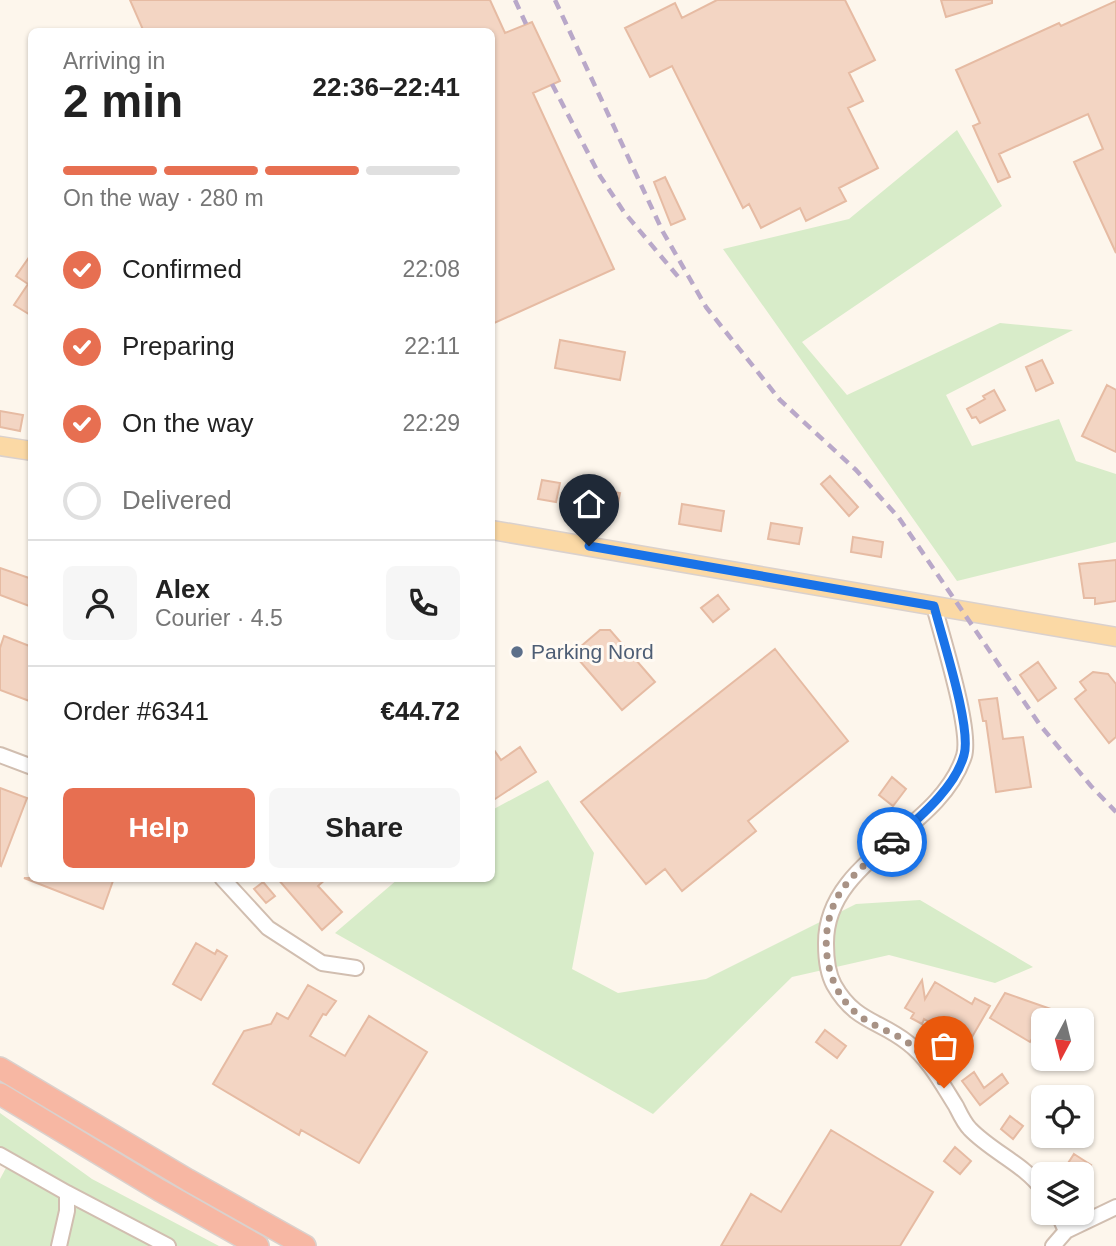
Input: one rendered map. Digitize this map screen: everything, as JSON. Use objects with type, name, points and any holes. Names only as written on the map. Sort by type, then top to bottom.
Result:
[{"type":"highway","points":[[0,1068],[304,1246]]},
{"type":"highway","points":[[0,1094],[258,1246]]},
{"type":"main road","points":[[0,446],[28,451]]},
{"type":"main road","points":[[495,531],[1116,636]]},
{"type":"street","points":[[934,606],[965,730],[964,755],[942,794],[928,810],[846,883],[832,909],[826,931],[826,955],[832,982],[844,1000],[859,1016],[907,1042],[926,1060],[968,1128],[1031,1176]]},
{"type":"street","points":[[0,755],[28,766]]},
{"type":"street","points":[[226,882],[268,928],[322,962],[356,968]]},
{"type":"street","points":[[0,1156],[168,1246]]},
{"type":"street","points":[[59,1246],[67,1211],[67,1194]]},
{"type":"street","points":[[1053,1246],[1066,1231],[1116,1207]]},
{"type":"street","points":[[1063,1225],[1066,1231]]},
{"type":"green space","points":[[957,130],[1002,206],[802,342],[847,395],[1000,323],[1073,330],[946,395],[972,446],[1059,419],[1076,461],[1116,474],[1116,542],[957,581],[723,249],[849,219]]},
{"type":"green space","points":[[548,780],[594,853],[572,969],[618,993],[706,979],[856,904],[920,900],[1033,967],[995,983],[889,955],[792,977],[653,1114],[335,933],[394,882],[495,882],[495,808]]},
{"type":"green space","points":[[0,1113],[92,1179],[219,1246],[0,1246],[0,1179],[7,1166],[0,1162]]},
{"type":"building","points":[[130,0],[490,0],[505,33],[532,22],[560,81],[533,93],[614,269],[495,323],[495,28],[142,28]]},
{"type":"building","points":[[717,0],[845,0],[875,60],[849,73],[863,101],[848,108],[878,168],[839,188],[846,201],[806,221],[800,208],[761,228],[749,204],[743,208],[672,66],[650,77],[625,28],[675,3],[682,18]]},
{"type":"building","points":[[941,0],[992,0],[992,3],[946,17]]},
{"type":"building","points":[[1116,1],[1116,253],[1074,162],[1103,149],[1088,114],[999,154],[1010,177],[998,182],[973,126],[980,123],[956,70],[1059,23],[1061,26]]},
{"type":"building","points":[[665,177],[685,219],[671,225],[654,182]]},
{"type":"building","points":[[28,259],[28,284],[16,276]]},
{"type":"building","points":[[28,284],[28,314],[14,305]]},
{"type":"building","points":[[560,340],[625,352],[620,380],[555,368]]},
{"type":"building","points":[[1042,360],[1053,383],[1036,391],[1026,367]]},
{"type":"building","points":[[1107,385],[1116,390],[1116,452],[1082,436]]},
{"type":"building","points":[[994,390],[1005,410],[980,423],[976,417],[972,418],[967,409],[985,399],[983,396]]},
{"type":"building","points":[[0,411],[23,415],[20,431],[0,427]]},
{"type":"building","points":[[830,476],[858,507],[849,516],[821,484]]},
{"type":"building","points":[[542,480],[560,483],[556,502],[538,499]]},
{"type":"building","points":[[585,487],[620,493],[616,513],[582,507]]},
{"type":"building","points":[[682,504],[724,511],[721,531],[679,524]]},
{"type":"building","points":[[771,523],[802,528],[799,544],[768,539]]},
{"type":"building","points":[[853,537],[883,542],[881,557],[851,552]]},
{"type":"building","points":[[1116,560],[1116,601],[1095,604],[1095,598],[1084,598],[1079,564]]},
{"type":"building","points":[[0,568],[28,578],[28,606],[0,595]]},
{"type":"building","points":[[718,595],[729,609],[713,622],[701,608]]},
{"type":"building","points":[[600,630],[610,630],[655,682],[622,710],[573,653]]},
{"type":"building","points":[[4,636],[28,645],[28,700],[0,690],[0,648]]},
{"type":"building","points":[[775,649],[848,741],[748,821],[756,831],[682,891],[665,869],[646,884],[581,802]]},
{"type":"building","points":[[1038,662],[1056,688],[1038,701],[1020,675]]},
{"type":"building","points":[[1093,672],[1108,674],[1116,684],[1116,737],[1109,743],[1075,699],[1086,690],[1080,682]]},
{"type":"building","points":[[997,698],[1003,739],[1023,737],[1031,787],[996,792],[986,721],[983,721],[979,700]]},
{"type":"building","points":[[520,747],[536,772],[495,799],[495,751],[501,760]]},
{"type":"building","points":[[892,777],[906,789],[893,806],[879,795]]},
{"type":"building","points":[[0,788],[27,798],[1,866],[0,865]]},
{"type":"building","points":[[34,882],[113,882],[103,909]]},
{"type":"building","points":[[263,882],[275,896],[266,903],[254,889]]},
{"type":"building","points":[[280,882],[322,882],[318,886],[342,912],[322,930]]},
{"type":"building","points":[[196,943],[215,954],[217,950],[227,956],[201,1000],[173,984]]},
{"type":"building","points":[[922,980],[925,999],[935,982],[972,1004],[975,998],[990,1006],[972,1037],[961,1031],[957,1039],[924,1019],[922,1024],[911,1018],[914,1013],[905,1008]]},
{"type":"building","points":[[308,985],[336,1001],[326,1015],[323,1014],[310,1036],[345,1056],[369,1016],[427,1052],[359,1163],[301,1130],[299,1135],[213,1084],[244,1031],[271,1024],[277,1013],[288,1019]]},
{"type":"building","points":[[1005,993],[1048,1008],[1031,1008],[1030,1042],[990,1018]]},
{"type":"building","points":[[825,1030],[846,1046],[837,1058],[816,1042]]},
{"type":"building","points":[[974,1072],[984,1088],[1002,1074],[1008,1083],[980,1105],[962,1081]]},
{"type":"building","points":[[1010,1116],[1023,1126],[1013,1139],[1001,1129]]},
{"type":"building","points":[[831,1130],[933,1192],[900,1246],[721,1246],[751,1194],[781,1212]]},
{"type":"building","points":[[955,1147],[971,1161],[960,1174],[944,1161]]},
{"type":"building","points":[[1074,1154],[1086,1162],[1069,1162]]},
{"type":"railway","points":[[515,0],[526,24]]},
{"type":"railway","points":[[555,0],[663,232],[706,307],[780,400],[856,470],[899,518],[1040,725],[1116,812]]},
{"type":"railway","points":[[552,84],[600,176],[624,212],[680,279]]},
{"type":"way so far","points":[[892,842],[846,883],[832,909],[826,931],[826,955],[832,982],[844,1000],[859,1016],[907,1042],[926,1060],[944,1088]]},
{"type":"place","name":"Parking Nord","points":[[517,652]]},
{"type":"route","points":[[589,546],[934,606],[965,730],[964,755],[942,794],[892,842]]}]
